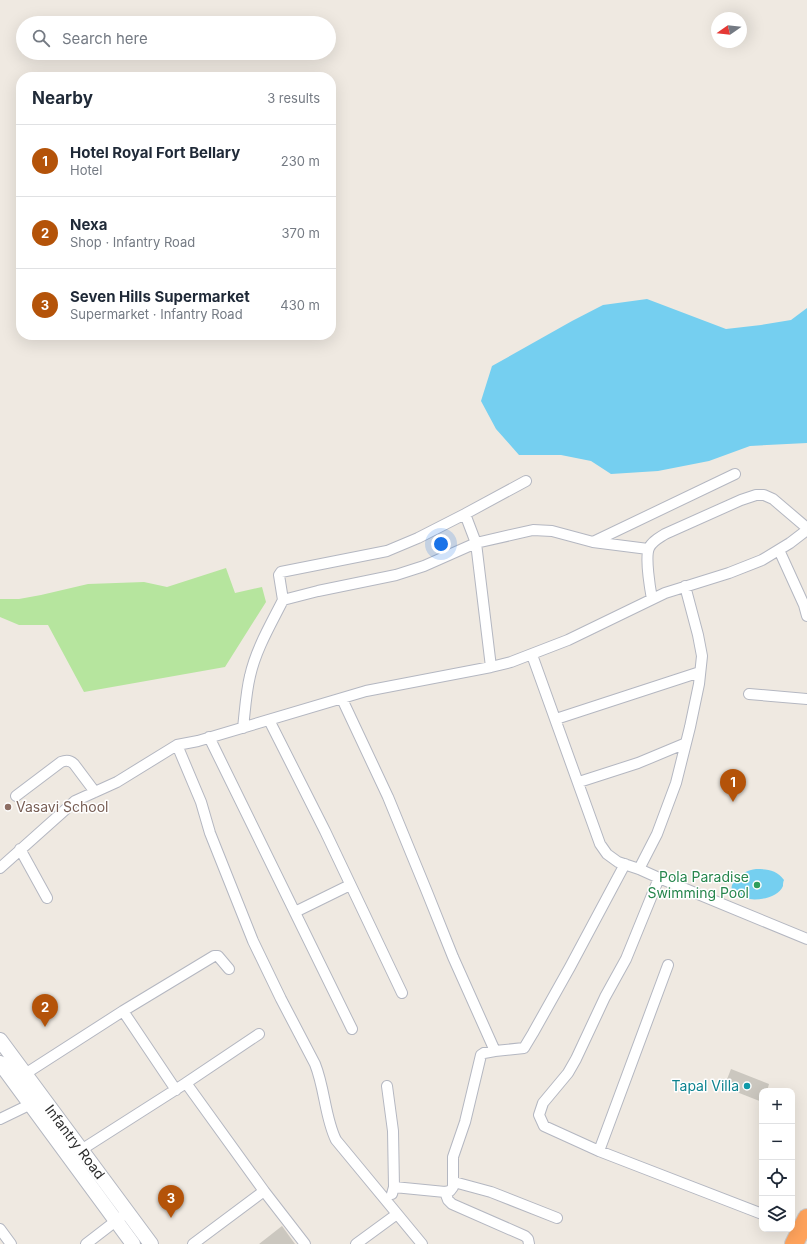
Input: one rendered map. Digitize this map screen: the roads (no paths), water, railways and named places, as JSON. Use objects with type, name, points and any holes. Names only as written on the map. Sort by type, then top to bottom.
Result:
[{"type":"highway","points":[[794,1244],[802,1225]]},
{"type":"street","points":[[593,542],[735,474]]},
{"type":"street","points":[[243,728],[249,677],[258,651],[283,600],[279,579],[281,572],[387,551],[418,538],[526,481]]},
{"type":"street","points":[[0,868],[75,801],[117,782],[177,746],[366,691],[491,667],[532,655],[568,640],[652,599],[685,586],[729,573],[762,560],[779,550],[807,529],[773,499],[764,495],[742,500],[665,534],[655,540],[648,549],[648,567],[652,599]]},
{"type":"street","points":[[465,514],[476,543],[491,667]]},
{"type":"street","points":[[283,600],[318,591],[396,575],[424,566],[476,543],[533,530],[552,531],[593,542],[648,549]]},
{"type":"street","points":[[779,550],[804,605],[807,616]]},
{"type":"street","points":[[639,868],[657,834],[676,783],[699,684],[702,656],[685,586]]},
{"type":"street","points":[[532,655],[600,844],[607,854],[618,862],[639,868],[659,878],[807,939]]},
{"type":"street","points":[[556,719],[700,672]]},
{"type":"street","points":[[749,694],[807,699]]},
{"type":"street","points":[[342,699],[388,797],[428,892],[453,957],[495,1051]]},
{"type":"street","points":[[269,720],[402,993]]},
{"type":"street","points":[[209,737],[352,1029]]},
{"type":"street","points":[[578,782],[638,762],[686,743]]},
{"type":"street","points":[[177,746],[201,802],[210,833],[253,941],[280,999],[315,1064],[332,1131],[336,1140],[422,1244]]},
{"type":"street","points":[[16,796],[65,760],[74,764],[95,792]]},
{"type":"street","points":[[20,849],[47,898]]},
{"type":"street","points":[[394,1187],[444,1192],[450,1191],[453,1187],[453,1157],[464,1122],[481,1055],[495,1051],[524,1048],[570,967],[625,864]]},
{"type":"street","points":[[659,878],[626,959],[605,997],[576,1059],[568,1073],[543,1103],[539,1115],[544,1126],[599,1151],[759,1213]]},
{"type":"street","points":[[295,912],[350,885]]},
{"type":"street","points":[[25,1074],[123,1011],[214,956],[218,956],[229,968]]},
{"type":"street","points":[[599,1151],[668,965]]},
{"type":"street","points":[[123,1011],[176,1090]]},
{"type":"street","points":[[81,1150],[176,1090],[258,1034]]},
{"type":"street","name":"Infantry Road","points":[[0,1040],[151,1244]]},
{"type":"street","name":"Infantry Road","points":[[0,1063],[133,1244]]},
{"type":"street","points":[[186,1083],[264,1191],[305,1244]]},
{"type":"street","points":[[387,1086],[393,1131],[394,1187],[388,1203]]},
{"type":"street","points":[[0,1119],[31,1104]]},
{"type":"street","points":[[454,1182],[491,1192],[557,1218]]},
{"type":"street","points":[[193,1244],[264,1191]]},
{"type":"street","points":[[444,1192],[452,1204],[525,1236],[528,1239],[529,1244]]},
{"type":"street","points":[[86,1244],[127,1212]]},
{"type":"street","points":[[356,1244],[397,1214]]},
{"type":"street","points":[[0,1229],[11,1244]]},
{"type":"water","points":[[647,299],[726,329],[791,320],[807,308],[807,443],[750,446],[709,461],[658,471],[611,474],[591,461],[561,455],[519,455],[496,429],[481,401],[492,366],[603,305]]},
{"type":"water","name":"Pola Paradise Swimming Pool","points":[[756,869],[764,869],[775,872],[784,880],[783,886],[778,893],[770,897],[749,899],[740,897],[734,893],[732,887],[735,880],[744,873]]},
{"type":"place","name":"Hotel Royal Fort Bellary","points":[[733,802]]},
{"type":"place","name":"Vasavi School","points":[[8,807]]},
{"type":"place","name":"Pola Paradise Swimming Pool","points":[[757,885]]},
{"type":"place","name":"Nexa","points":[[45,1027]]},
{"type":"place","name":"Tapal Villa","points":[[747,1086]]},
{"type":"place","name":"Seven Hills Supermarket","points":[[171,1218]]}]
